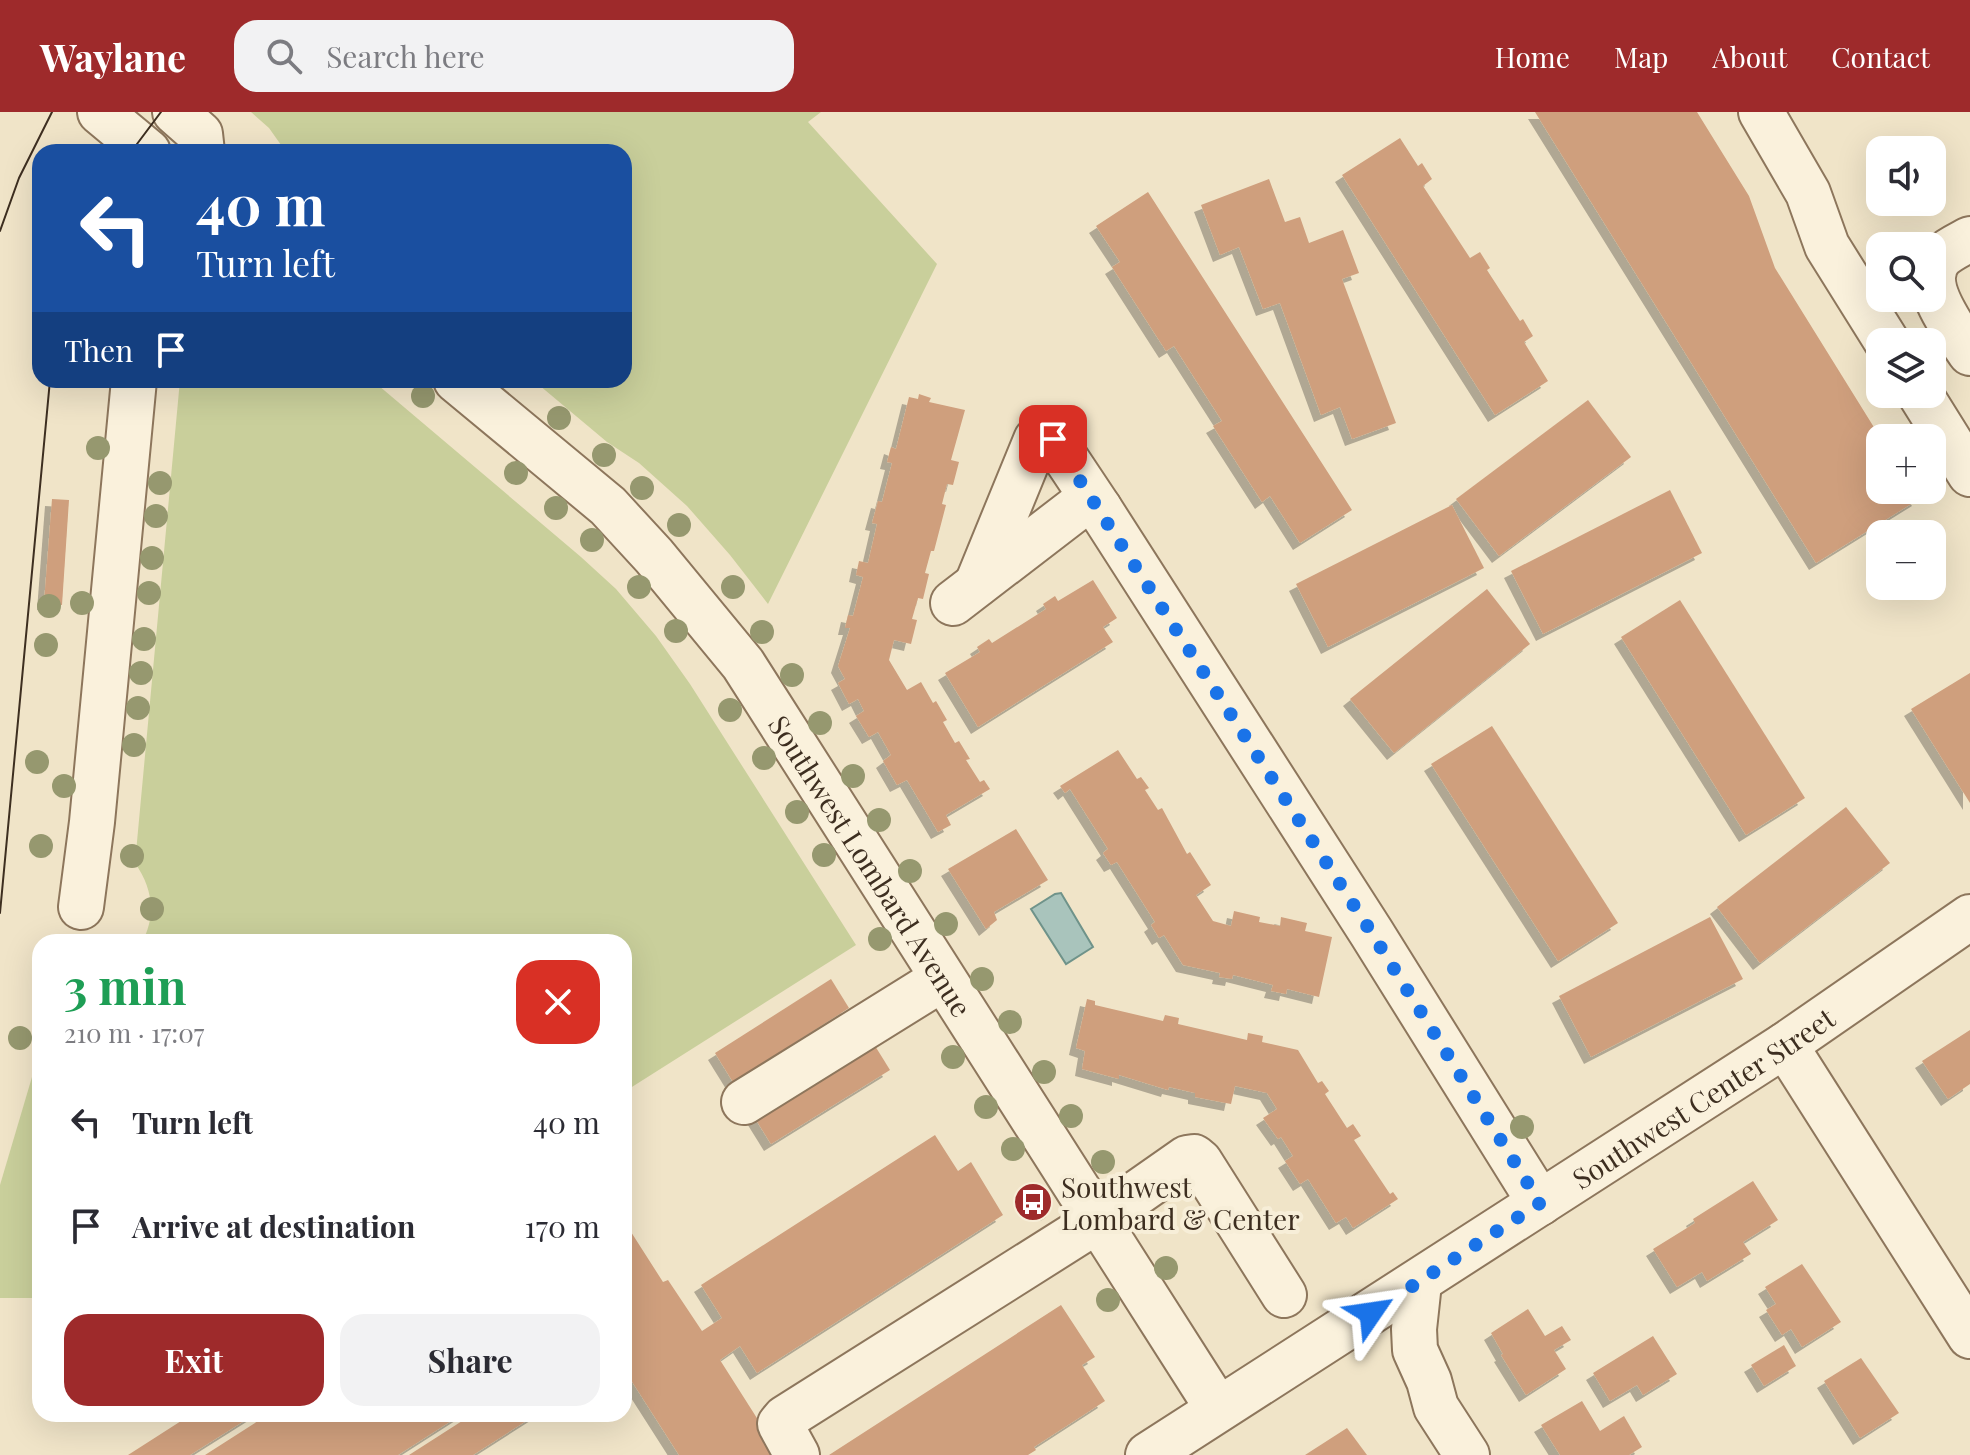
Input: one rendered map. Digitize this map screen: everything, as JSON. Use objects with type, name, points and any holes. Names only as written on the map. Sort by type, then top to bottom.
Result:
[{"type":"street","points":[[100,112],[138,144]]},
{"type":"street","points":[[175,112],[200,134],[201,144]]},
{"type":"street","points":[[1763,113],[1808,193],[1827,246],[1878,328]]},
{"type":"street","points":[[1970,239],[1942,256],[1933,280],[1940,309],[1970,353]]},
{"type":"street","points":[[81,907],[92,822],[133,388]]},
{"type":"street","name":"Southwest Lombard Avenue","points":[[466,388],[608,506],[743,664],[1218,1409]]},
{"type":"street","points":[[1929,408],[1970,474]]},
{"type":"street","points":[[1099,508],[1091,503],[1082,504],[965,594],[1036,440],[1046,436],[1053,439],[1099,508],[1371,932],[1540,1203]]},
{"type":"street","name":"Southwest Center Street","points":[[1148,1455],[1785,1045],[1970,917]]},
{"type":"street","points":[[744,1102],[942,979]]},
{"type":"street","points":[[1785,1045],[1970,1336]]},
{"type":"street","points":[[797,1455],[780,1424],[785,1418],[1097,1221],[1187,1158],[1194,1157],[1284,1295]]},
{"type":"street","points":[[1419,1283],[1415,1350],[1436,1407],[1467,1455]]},
{"type":"green space","points":[[251,112],[821,112],[808,122],[937,264],[768,604],[687,506],[639,463],[607,442],[543,388],[632,388],[632,144],[280,144],[269,128]]},
{"type":"green space","points":[[179,388],[381,388],[616,589],[656,636],[690,684],[856,945],[632,1087],[632,934],[146,934],[151,911],[149,891],[135,863]]},
{"type":"green space","points":[[32,1077],[32,1298],[0,1298],[0,1185]]},
{"type":"water","points":[[1061,893],[1093,947],[1066,964],[1031,909]]},
{"type":"building","points":[[1535,112],[1697,112],[1749,196],[1775,268],[1872,424],[1866,424],[1866,504],[1911,504],[1885,520],[1866,520],[1866,532],[1816,563]]},
{"type":"building","points":[[1400,138],[1418,166],[1422,163],[1432,179],[1423,186],[1470,258],[1480,252],[1490,268],[1487,270],[1533,336],[1524,342],[1548,381],[1495,415],[1342,175]]},
{"type":"building","points":[[1269,179],[1285,222],[1300,217],[1309,243],[1343,230],[1359,273],[1342,279],[1396,423],[1352,439],[1340,407],[1321,415],[1280,303],[1263,309],[1239,247],[1220,255],[1201,205]]},
{"type":"building","points":[[1148,192],[1352,510],[1300,543],[1270,496],[1262,502],[1213,426],[1222,421],[1174,346],[1166,351],[1112,267],[1120,262],[1096,226]]},
{"type":"building","points":[[919,394],[931,398],[929,402],[965,410],[951,460],[959,462],[953,485],[947,484],[942,504],[946,505],[925,573],[929,574],[923,599],[918,598],[912,619],[917,620],[911,644],[894,640],[889,660],[907,690],[921,682],[933,703],[936,701],[955,743],[959,741],[970,759],[966,760],[980,782],[984,780],[990,789],[946,815],[951,825],[938,832],[907,780],[897,785],[883,761],[891,755],[878,732],[869,737],[856,716],[864,711],[858,699],[849,704],[838,683],[845,679],[838,666],[850,628],[845,628],[848,615],[853,616],[863,577],[856,575],[859,561],[868,563],[877,524],[872,523],[878,501],[882,502],[892,463],[887,462],[891,447],[896,449],[909,397],[918,399]]},
{"type":"building","points":[[1588,400],[1631,457],[1499,556],[1456,499]]},
{"type":"building","points":[[1670,490],[1702,553],[1543,634],[1511,571]]},
{"type":"building","points":[[52,499],[69,500],[62,605],[44,603]]},
{"type":"building","points":[[1452,505],[1484,568],[1328,647],[1296,584]]},
{"type":"building","points":[[1093,580],[1117,618],[1103,627],[1113,642],[978,727],[945,673],[980,652],[977,647],[989,639],[992,643],[1046,609],[1043,604],[1055,596],[1058,601]]},
{"type":"building","points":[[1487,589],[1530,644],[1394,753],[1350,699]]},
{"type":"building","points":[[1680,600],[1805,798],[1746,835],[1621,637]]},
{"type":"building","points":[[1970,673],[1970,803],[1911,709]]},
{"type":"building","points":[[1492,726],[1618,923],[1558,961],[1431,764]]},
{"type":"building","points":[[1118,750],[1137,779],[1141,777],[1149,788],[1145,790],[1158,810],[1162,808],[1187,854],[1190,852],[1211,885],[1196,895],[1213,921],[1231,926],[1234,911],[1260,917],[1259,922],[1280,926],[1281,917],[1307,923],[1305,931],[1332,937],[1319,997],[1287,989],[1286,994],[1271,991],[1273,985],[1233,975],[1232,979],[1219,977],[1220,973],[1183,965],[1164,935],[1159,938],[1151,925],[1155,922],[1117,862],[1111,865],[1103,853],[1108,849],[1070,789],[1065,793],[1060,786]]},
{"type":"building","points":[[1846,807],[1890,863],[1760,963],[1717,907]]},
{"type":"building","points":[[1016,829],[1048,880],[994,912],[997,920],[986,929],[948,869]]},
{"type":"building","points":[[1710,917],[1743,979],[1591,1057],[1559,996]]},
{"type":"building","points":[[831,979],[849,1008],[733,1082],[715,1053]]},
{"type":"building","points":[[1087,999],[1095,1001],[1095,1005],[1163,1021],[1165,1015],[1179,1018],[1178,1024],[1247,1040],[1248,1033],[1263,1036],[1262,1042],[1298,1050],[1318,1083],[1322,1081],[1329,1091],[1325,1094],[1347,1128],[1353,1124],[1361,1136],[1354,1140],[1390,1194],[1393,1192],[1398,1199],[1353,1228],[1346,1217],[1336,1223],[1308,1179],[1300,1184],[1285,1161],[1293,1156],[1263,1118],[1277,1109],[1267,1093],[1235,1086],[1231,1104],[1119,1075],[1119,1079],[1082,1069],[1085,1051],[1076,1048]]},
{"type":"building","points":[[1970,1030],[1970,1084],[1948,1099],[1922,1061]]},
{"type":"building","points":[[872,1041],[890,1070],[771,1144],[753,1115]]},
{"type":"building","points":[[935,1135],[958,1171],[971,1162],[1003,1215],[757,1373],[740,1346],[720,1360],[776,1448],[774,1455],[679,1455],[632,1382],[632,1234],[663,1282],[668,1280],[702,1331],[722,1318],[701,1285]]},
{"type":"building","points":[[1753,1181],[1778,1220],[1743,1242],[1751,1254],[1707,1281],[1702,1272],[1677,1287],[1653,1249]]},
{"type":"building","points":[[1802,1264],[1841,1322],[1802,1347],[1791,1329],[1782,1335],[1766,1310],[1776,1304],[1765,1287]]},
{"type":"building","points":[[1061,1305],[1095,1357],[1082,1365],[1105,1401],[1034,1447],[1036,1450],[1028,1455],[829,1455]]},
{"type":"building","points":[[1528,1309],[1545,1336],[1562,1326],[1571,1340],[1554,1350],[1566,1369],[1526,1395],[1491,1333]]},
{"type":"building","points":[[1653,1336],[1677,1374],[1643,1395],[1637,1385],[1610,1401],[1593,1373]]},
{"type":"building","points":[[1784,1345],[1796,1366],[1764,1386],[1751,1365]]},
{"type":"building","points":[[1861,1358],[1899,1413],[1860,1438],[1824,1381]]},
{"type":"building","points":[[1582,1401],[1600,1431],[1624,1416],[1642,1447],[1629,1455],[1560,1455],[1541,1425]]},
{"type":"building","points":[[180,1422],[242,1422],[190,1455],[128,1455]]},
{"type":"building","points":[[257,1422],[450,1422],[398,1455],[205,1455]]},
{"type":"building","points":[[461,1422],[525,1422],[473,1455],[409,1455]]},
{"type":"building","points":[[1347,1428],[1367,1455],[1305,1455]]},
{"type":"tram line","points":[[36,144],[52,112]]},
{"type":"tram line","points":[[137,144],[161,112]]},
{"type":"tram line","points":[[0,231],[32,152]]},
{"type":"tram line","points":[[0,913],[49,388]]},
{"type":"place","name":"Southwest Lombard & Center","points":[[1033,1202]]},
{"type":"route","points":[[1053,439],[1371,932],[1540,1203],[1371,1313]]}]
